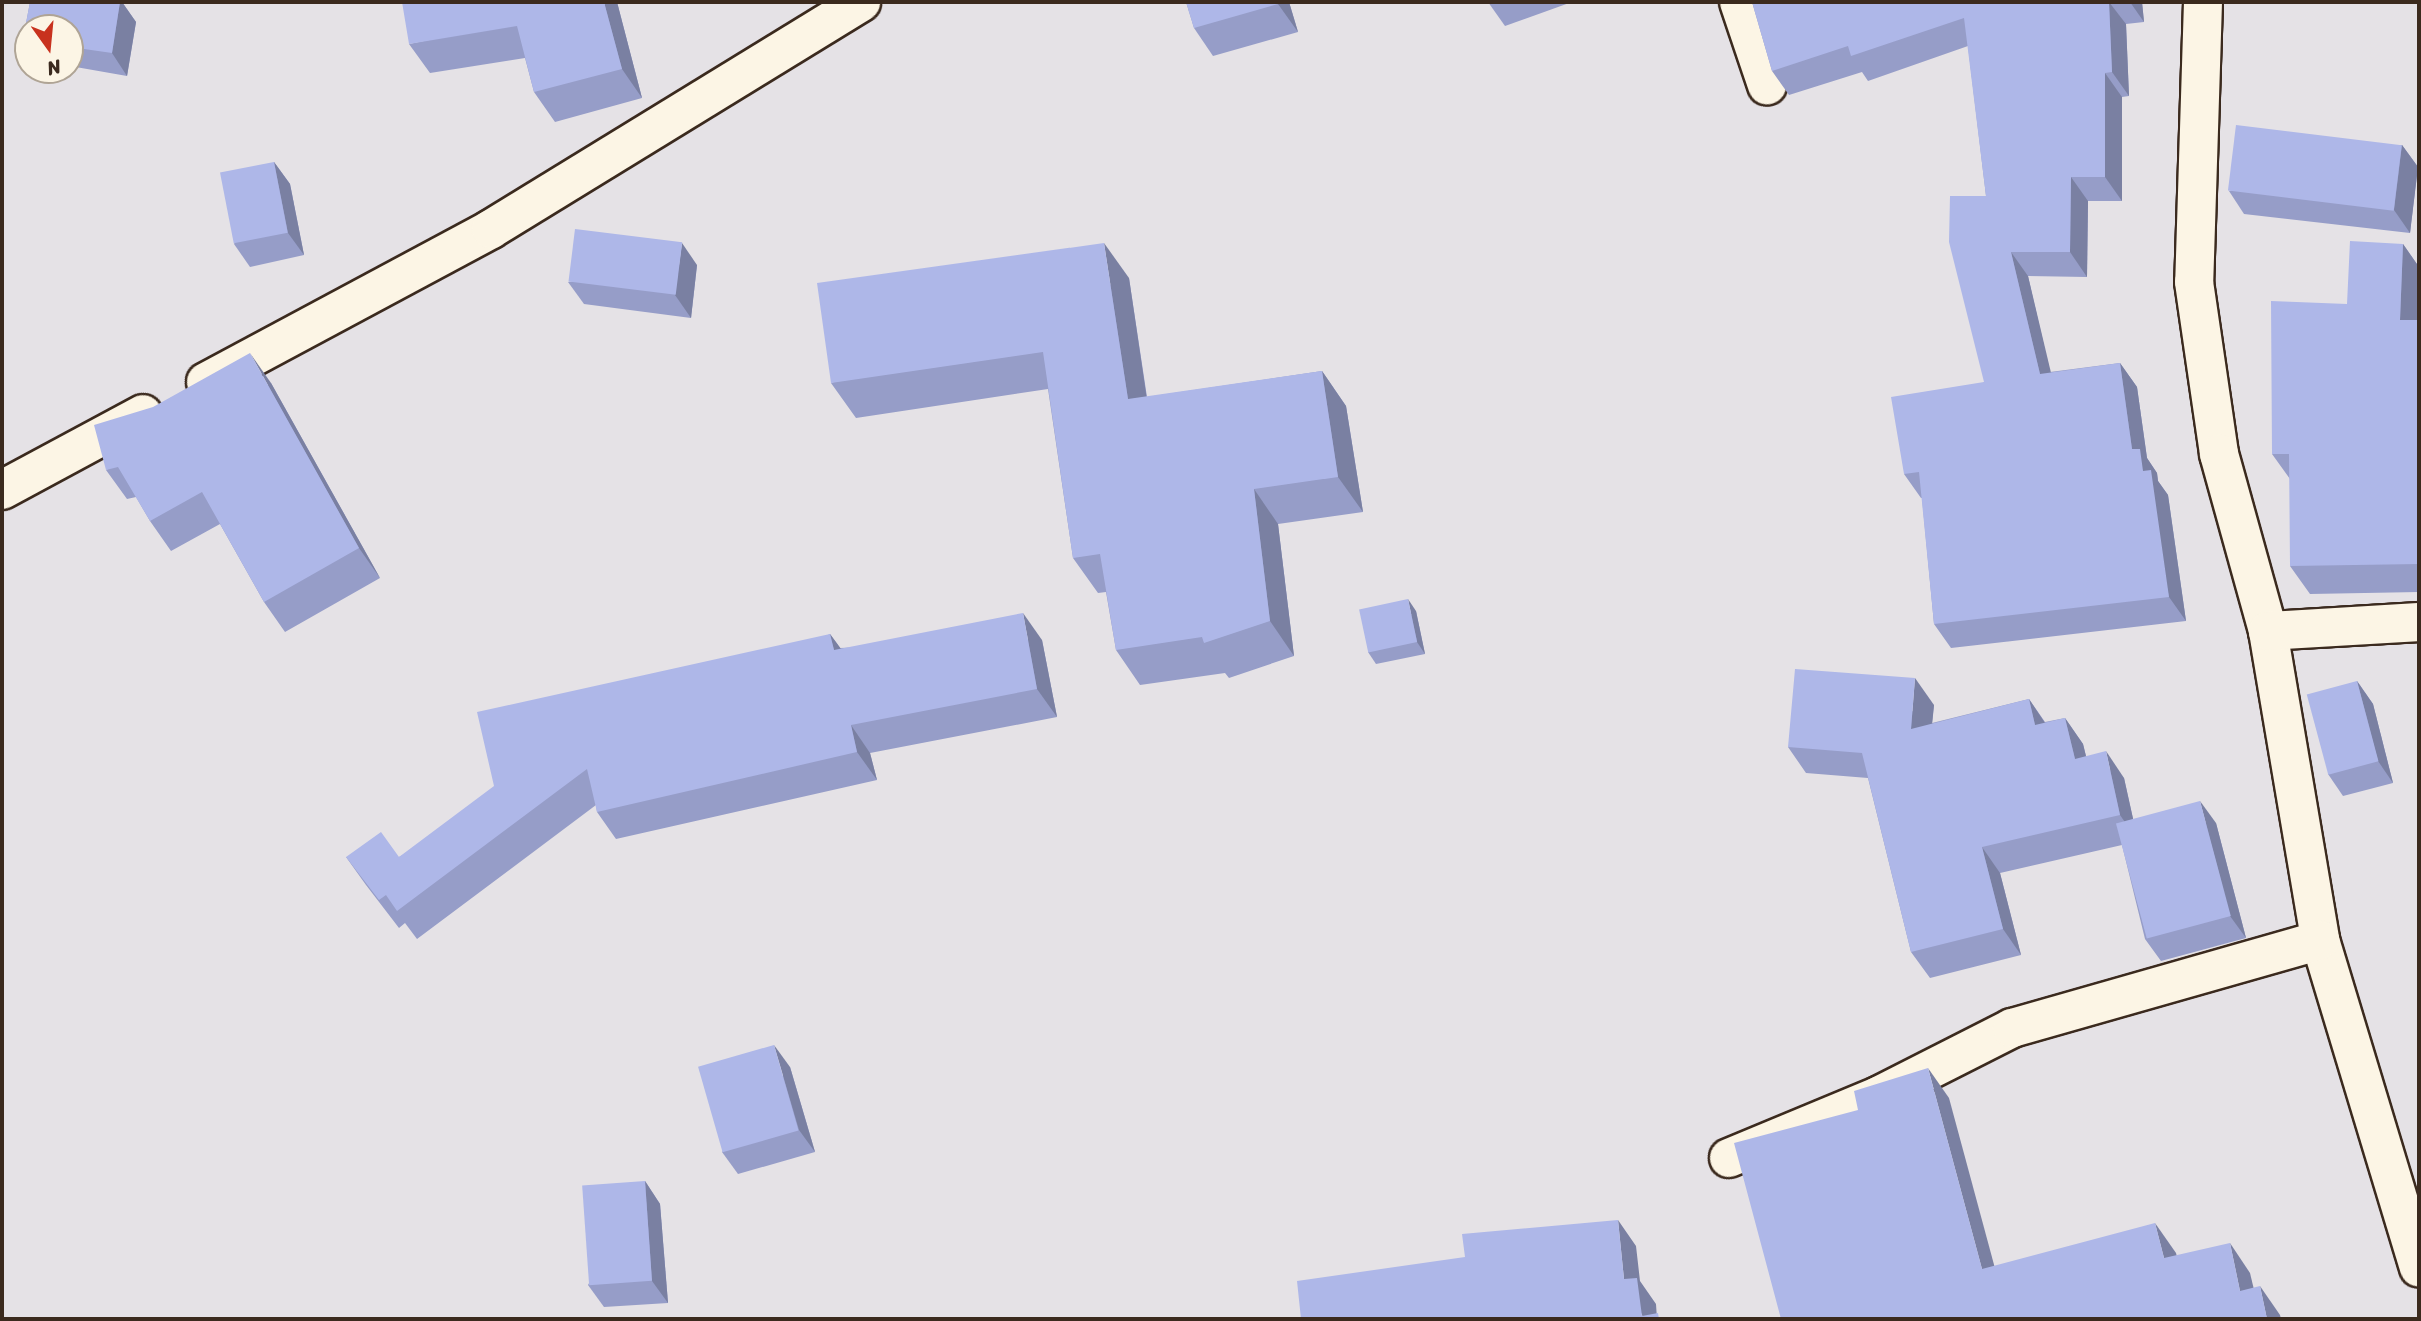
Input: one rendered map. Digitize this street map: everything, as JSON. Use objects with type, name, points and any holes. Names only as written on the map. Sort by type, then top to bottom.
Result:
[{"type":"street","points":[[2,490],[491,229],[861,2]]},
{"type":"street","points":[[1739,2],[1767,85]]},
{"type":"street","points":[[2203,2],[2194,282],[2219,454],[2268,631],[2320,940],[2419,1267]]},
{"type":"street","points":[[2268,631],[2419,622]]},
{"type":"street","points":[[1729,1158],[1880,1095],[2012,1028],[2320,940]]},
{"type":"building","points":[[30,2],[120,2],[112,53],[84,49],[84,14],[28,14]]},
{"type":"building","points":[[402,2],[604,2],[622,69],[534,92],[517,26],[409,44]]},
{"type":"building","points":[[1186,2],[1278,2],[1278,4],[1194,28]]},
{"type":"building","points":[[1752,2],[2109,2],[2112,72],[2105,73],[2105,177],[2071,177],[2070,252],[2011,252],[2040,374],[2120,363],[2132,449],[2140,449],[2143,471],[2151,470],[2169,597],[1934,624],[1919,472],[1904,474],[1891,397],[1984,382],[1949,242],[1950,196],[1986,196],[1964,18],[1851,56],[1848,46],[1772,71]]},
{"type":"building","points":[[2236,125],[2402,145],[2394,211],[2228,191]]},
{"type":"building","points":[[274,162],[288,233],[234,243],[220,172]]},
{"type":"building","points":[[575,229],[682,242],[676,295],[569,282]]},
{"type":"building","points":[[2350,241],[2403,244],[2400,320],[2419,320],[2419,564],[2290,566],[2289,454],[2272,454],[2271,301],[2347,304]]},
{"type":"building","points":[[1104,243],[1128,399],[1322,371],[1338,477],[1254,489],[1270,621],[1204,643],[1202,637],[1116,650],[1100,554],[1073,558],[1043,352],[831,383],[817,283]]},
{"type":"building","points":[[250,353],[359,548],[264,602],[202,492],[150,521],[118,467],[106,470],[94,425],[153,407]]},
{"type":"building","points":[[1408,599],[1417,642],[1368,652],[1359,609]]},
{"type":"building","points":[[1023,613],[1037,689],[851,725],[857,752],[597,812],[587,769],[397,911],[386,895],[379,900],[346,857],[381,832],[399,857],[494,786],[477,712],[830,634],[834,650]]},
{"type":"building","points":[[1795,669],[1915,678],[1911,729],[2029,699],[2035,725],[2065,718],[2075,759],[2106,751],[2120,815],[1982,847],[2003,929],[1911,952],[1862,753],[1788,747]]},
{"type":"building","points":[[2357,681],[2378,761],[2328,775],[2307,694]]},
{"type":"building","points":[[2200,801],[2231,916],[2147,938],[2116,824]]},
{"type":"building","points":[[774,1045],[799,1131],[723,1152],[698,1067]]},
{"type":"building","points":[[1928,1068],[1982,1269],[2155,1223],[2164,1258],[2230,1243],[2240,1291],[2260,1286],[2267,1319],[1781,1319],[1734,1143],[1858,1110],[1854,1091]]},
{"type":"building","points":[[645,1181],[652,1281],[589,1285],[582,1185]]},
{"type":"building","points":[[1618,1220],[1624,1279],[1637,1278],[1642,1316],[1658,1313],[1659,1319],[1301,1319],[1297,1281],[1465,1257],[1462,1234]]}]
